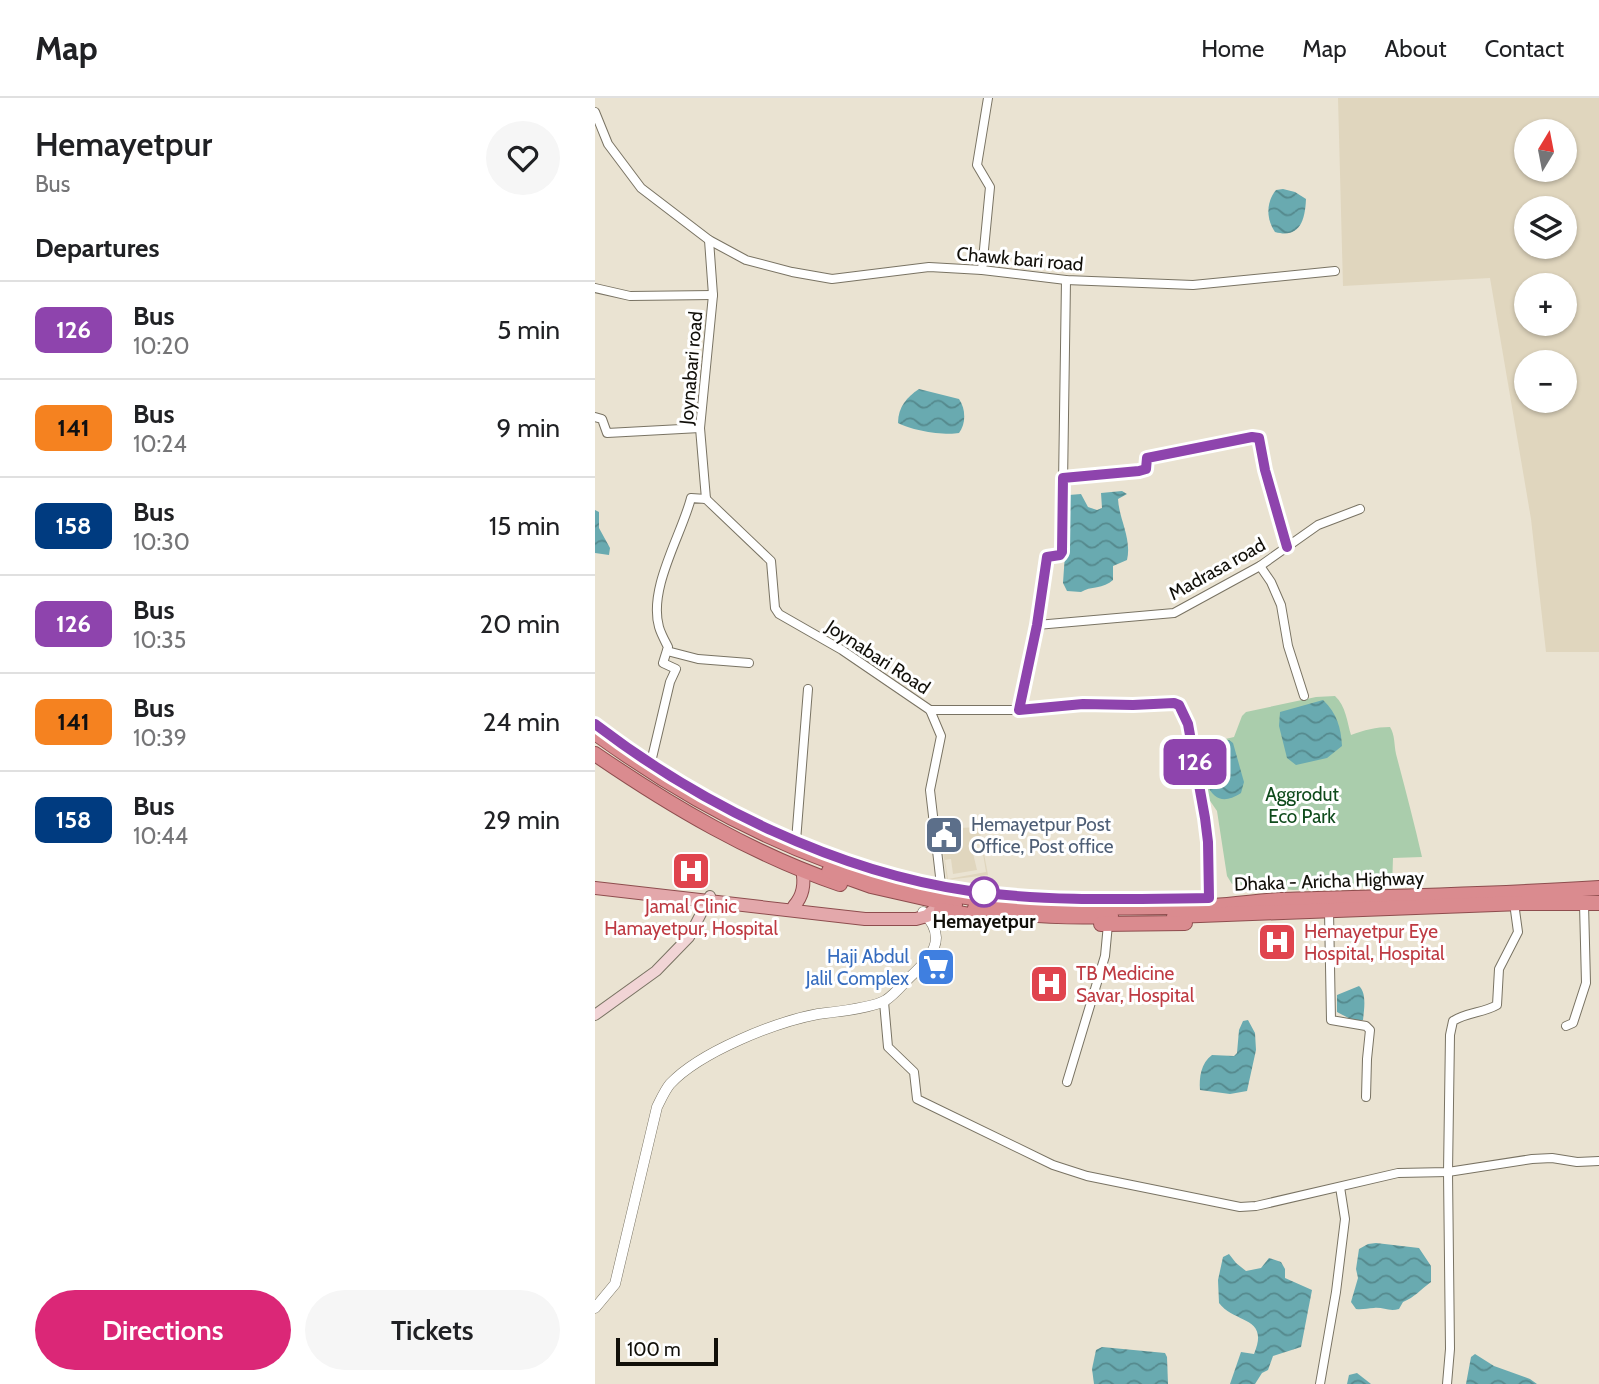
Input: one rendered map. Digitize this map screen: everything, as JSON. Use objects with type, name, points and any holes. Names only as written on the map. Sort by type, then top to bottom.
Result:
[{"type":"highway","points":[[595,724],[650,762],[744,816],[796,841],[858,864],[941,885],[1034,898],[1209,898],[1279,906]]},
{"type":"highway","name":"Dhaka - Aricha Highway","points":[[595,733],[659,776],[750,828],[803,852],[846,867],[942,893],[1027,904],[1090,907],[1279,906],[1329,911],[1514,903],[1592,904]]},
{"type":"highway","name":"Dhaka - Aricha Highway","points":[[595,744],[637,773],[740,833],[807,863],[884,889],[934,901],[1013,914],[1074,918],[1599,888]]},
{"type":"highway","points":[[595,754],[638,784],[751,848],[802,870],[928,911],[1010,921],[1108,924],[1258,920],[1279,906]]},
{"type":"main road","points":[[794,906],[803,890],[802,870]]},
{"type":"main road","points":[[595,880],[709,899],[865,919],[916,919],[928,911]]},
{"type":"main road","points":[[595,888],[866,913],[916,914],[928,911]]},
{"type":"main road","points":[[595,1015],[656,971],[688,937],[709,899]]},
{"type":"street","points":[[982,270],[990,187],[977,165],[988,98]]},
{"type":"street","name":"Chawk bari road","points":[[595,112],[608,144],[641,187],[709,240],[746,260],[792,272],[832,279],[929,267],[1066,280],[1193,285],[1335,271]]},
{"type":"street","name":"Joynabari road","points":[[706,499],[700,428],[713,295],[709,240]]},
{"type":"street","points":[[1019,710],[1037,625],[1047,557],[1060,555],[1062,552],[1066,280]]},
{"type":"street","points":[[595,288],[630,296],[713,295]]},
{"type":"street","points":[[595,417],[602,419],[607,433],[700,428]]},
{"type":"street","points":[[1063,478],[1139,471],[1146,469],[1147,458],[1252,437],[1259,438],[1265,470],[1287,547]]},
{"type":"street","points":[[650,762],[670,682],[676,669],[663,663],[668,649],[659,627],[657,613],[661,584],[691,498],[706,499]]},
{"type":"street","name":"Joynabari Road","points":[[706,499],[771,562],[775,608],[779,614],[842,650],[930,710],[941,736],[930,790],[941,885]]},
{"type":"street","name":"Madrasa road","points":[[1037,625],[1174,612],[1260,566],[1318,525],[1360,509]]},
{"type":"street","points":[[1260,566],[1281,605],[1288,646],[1304,696]]},
{"type":"street","points":[[668,649],[698,659],[749,663]]},
{"type":"street","points":[[796,841],[809,689]]},
{"type":"street","points":[[930,710],[1019,710],[1083,704],[1179,705],[1188,724],[1205,818],[1209,898]]},
{"type":"street","points":[[1447,1384],[1450,1327],[1450,1035],[1453,1021],[1486,1012],[1497,1005],[1499,969],[1518,932],[1514,903]]},
{"type":"street","points":[[1566,1026],[1573,1023],[1586,983],[1592,904]]},
{"type":"street","points":[[595,1308],[615,1284],[657,1107],[669,1085],[694,1064],[758,1031],[782,1022],[884,1002],[931,957],[936,946],[936,937],[928,911]]},
{"type":"street","points":[[1329,911],[1331,1020],[1366,1026],[1370,1030],[1366,1097]]},
{"type":"street","points":[[1067,1082],[1105,957],[1108,924]]},
{"type":"street","points":[[884,1002],[888,1047],[914,1072],[917,1099],[1053,1165],[1087,1175],[1240,1207],[1256,1206],[1340,1187],[1379,1175],[1448,1172],[1532,1159],[1599,1161]]},
{"type":"street","points":[[1320,1384],[1345,1219],[1340,1187]]},
{"type":"shaded area","points":[[1338,98],[1599,98],[1599,652],[1546,652],[1531,519],[1490,278],[1343,286]]},
{"type":"shaded area","points":[[979,827],[988,875],[947,880],[940,829]],"holes":[[[981,842],[986,872],[948,879],[945,860],[951,859],[953,874],[977,870],[971,845]]]},
{"type":"green space","name":"Aggrodut Eco Park","points":[[1335,696],[1344,709],[1351,735],[1390,727],[1422,857],[1393,858],[1392,886],[1293,890],[1232,884],[1227,876],[1217,811],[1206,795],[1201,776],[1199,751],[1208,743],[1234,737],[1246,712],[1316,697]]},
{"type":"water","points":[[1283,189],[1306,199],[1302,221],[1296,230],[1290,233],[1275,232],[1268,211],[1276,190]]},
{"type":"water","points":[[919,389],[959,399],[964,416],[959,433],[927,432],[898,423],[904,403]]},
{"type":"water","points":[[1122,491],[1127,494],[1118,499],[1127,537],[1127,560],[1113,566],[1113,580],[1109,583],[1081,592],[1067,591],[1063,583],[1069,495],[1081,494],[1088,507],[1097,510],[1102,508],[1101,493]]},
{"type":"water","points":[[595,510],[599,512],[599,528],[610,548],[609,555],[595,553]]},
{"type":"water","points":[[1323,700],[1337,721],[1342,746],[1327,758],[1296,765],[1287,758],[1279,726],[1280,712]]},
{"type":"water","points":[[1229,740],[1233,743],[1244,782],[1241,793],[1221,799],[1214,795],[1205,780],[1201,750],[1205,745]]},
{"type":"water","points":[[1359,986],[1363,993],[1363,1020],[1349,1018],[1337,1012],[1337,995]]},
{"type":"water","points":[[1248,1020],[1255,1033],[1256,1050],[1247,1091],[1230,1094],[1200,1090],[1200,1075],[1205,1062],[1212,1055],[1234,1056],[1237,1053],[1239,1030],[1243,1021]]},
{"type":"water","points":[[1376,1243],[1419,1248],[1431,1266],[1431,1282],[1403,1302],[1399,1309],[1356,1309],[1351,1302],[1358,1278],[1356,1269],[1359,1249]]},
{"type":"water","points":[[1229,1254],[1246,1271],[1261,1268],[1269,1258],[1281,1262],[1285,1269],[1285,1278],[1312,1290],[1301,1347],[1273,1356],[1268,1370],[1262,1373],[1255,1384],[1230,1384],[1241,1352],[1254,1354],[1258,1333],[1249,1322],[1226,1310],[1219,1303],[1218,1280],[1223,1257]]},
{"type":"water","points":[[1102,1347],[1165,1353],[1168,1384],[1094,1384],[1092,1369],[1096,1350]]},
{"type":"water","points":[[1475,1354],[1494,1366],[1537,1384],[1466,1384],[1471,1357]]},
{"type":"water","points":[[1357,1373],[1371,1384],[1347,1384],[1349,1375]]},
{"type":"bus line","name":"126","points":[[595,724],[638,755],[744,816],[823,852],[903,877],[968,891],[1034,898],[1209,898],[1205,818],[1188,724],[1178,704],[1083,704],[1019,710],[1037,625],[1047,557],[1060,555],[1062,552],[1063,478],[1139,471],[1146,469],[1147,458],[1252,437],[1259,438],[1265,470],[1287,547]]},
{"type":"place","name":"Hemayetpur Post Office, Post office","points":[[944,835]]},
{"type":"place","name":"Jamal Clinic Hamayetpur, Hospital","points":[[691,871]]},
{"type":"place","name":"Hemayetpur","points":[[984,892]]},
{"type":"place","name":"Hemayetpur Eye Hospital, Hospital","points":[[1277,942]]},
{"type":"place","name":"Haji Abdul Jalil Complex","points":[[936,967]]},
{"type":"place","name":"TB Medicine Savar, Hospital","points":[[1049,984]]}]
